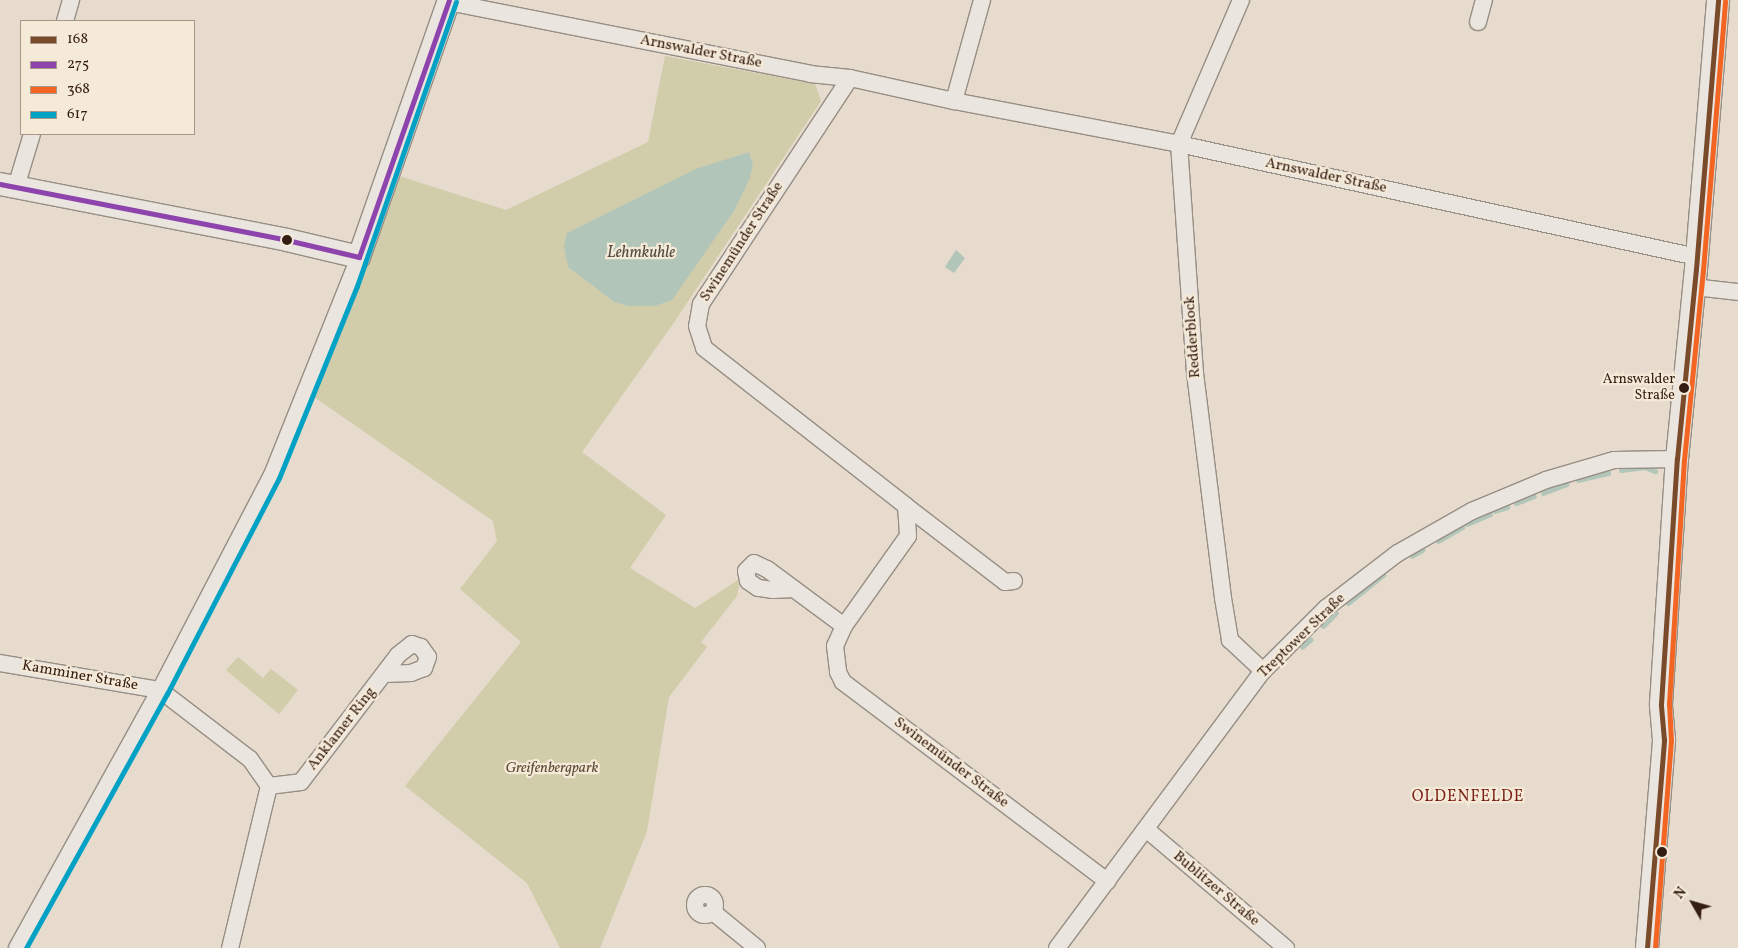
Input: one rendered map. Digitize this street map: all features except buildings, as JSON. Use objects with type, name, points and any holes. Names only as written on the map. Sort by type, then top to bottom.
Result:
[{"type":"street","points":[[65,20],[71,0]]},
{"type":"street","points":[[954,101],[982,0]]},
{"type":"street","name":"Redderblock","points":[[1241,0],[1179,144],[1195,373],[1223,598],[1230,640],[1263,671]]},
{"type":"street","points":[[1478,22],[1484,0]]},
{"type":"street","points":[[1647,948],[1664,740],[1661,704],[1677,459],[1697,256],[1718,0]]},
{"type":"street","points":[[17,948],[160,690],[272,475],[359,257],[449,1]]},
{"type":"street","name":"Arnswalder Straße","points":[[449,1],[810,74],[850,78],[954,101],[1179,144],[1697,256]]},
{"type":"street","name":"Swinemünder Straße","points":[[850,78],[701,304],[697,326],[704,348],[1006,582],[1014,581]]},
{"type":"street","points":[[32,135],[8,186],[287,240],[359,257]]},
{"type":"street","points":[[1694,287],[1738,292]]},
{"type":"street","name":"Treptower Straße","points":[[1056,948],[1263,671],[1326,608],[1398,553],[1472,511],[1546,480],[1614,460],[1677,459]]},
{"type":"street","name":"Swinemünder Straße","points":[[906,506],[908,536],[844,626],[835,646],[836,666],[843,682],[1106,881]]},
{"type":"street","points":[[794,589],[844,626]]},
{"type":"street","name":"Kamminer Straße","points":[[0,663],[160,690]]},
{"type":"street","name":"Anklamer Ring","points":[[269,786],[301,782],[385,674]]},
{"type":"street","points":[[160,690],[250,759],[269,786],[230,948]]},
{"type":"street","name":"Bublitzer Straße","points":[[1146,829],[1286,948]]},
{"type":"street","points":[[713,912],[757,948]]},
{"type":"green space","name":"Greifenbergpark","points":[[665,56],[815,84],[821,101],[675,321],[582,452],[666,515],[630,568],[695,608],[741,578],[737,596],[701,642],[707,647],[669,697],[647,831],[600,948],[560,948],[527,883],[405,786],[521,642],[460,589],[497,541],[493,521],[314,397],[379,234],[399,176],[506,210],[648,142]],"holes":[[[749,152],[753,164],[750,177],[734,211],[671,300],[655,306],[628,306],[614,302],[568,267],[733,157]]]},
{"type":"green space","points":[[238,657],[263,678],[271,669],[298,690],[279,714],[226,670]]},
{"type":"water","name":"Lehmkuhle","points":[[749,152],[753,164],[750,178],[734,211],[672,300],[655,306],[628,306],[614,302],[568,267],[564,246],[567,233],[696,169]]},
{"type":"water","points":[[956,250],[965,258],[954,273],[945,267]]},
{"type":"waterway","points":[[1621,470],[1645,467],[1655,471]]},
{"type":"waterway","points":[[1578,480],[1608,473]]},
{"type":"waterway","points":[[1543,493],[1566,484]]},
{"type":"waterway","points":[[1516,503],[1534,496]]},
{"type":"waterway","points":[[1495,511],[1507,507]]},
{"type":"waterway","points":[[1467,524],[1490,514]]},
{"type":"waterway","points":[[1438,541],[1462,527]]},
{"type":"waterway","points":[[1412,556],[1422,550]]},
{"type":"waterway","points":[[1348,603],[1383,575]]},
{"type":"waterway","points":[[1323,626],[1336,613]]},
{"type":"waterway","points":[[1302,647],[1310,640]]},
{"type":"transit line","name":"275","points":[[359,257],[449,0]]},
{"type":"transit line","name":"168","points":[[1647,948],[1664,740],[1661,704],[1677,459],[1696,269],[1718,0]]},
{"type":"transit line","name":"368","points":[[1655,948],[1671,741],[1669,704],[1684,460],[1703,270],[1725,1]]},
{"type":"transit line","name":"617","points":[[26,948],[167,694],[279,478],[357,286],[456,2]]},
{"type":"transit line","name":"275","points":[[0,184],[287,240],[359,257]]},
{"type":"place","name":"Arnswalder Straße","points":[[1684,388]]},
{"type":"district","name":"OLDENFELDE","points":[[1468,797]]}]
